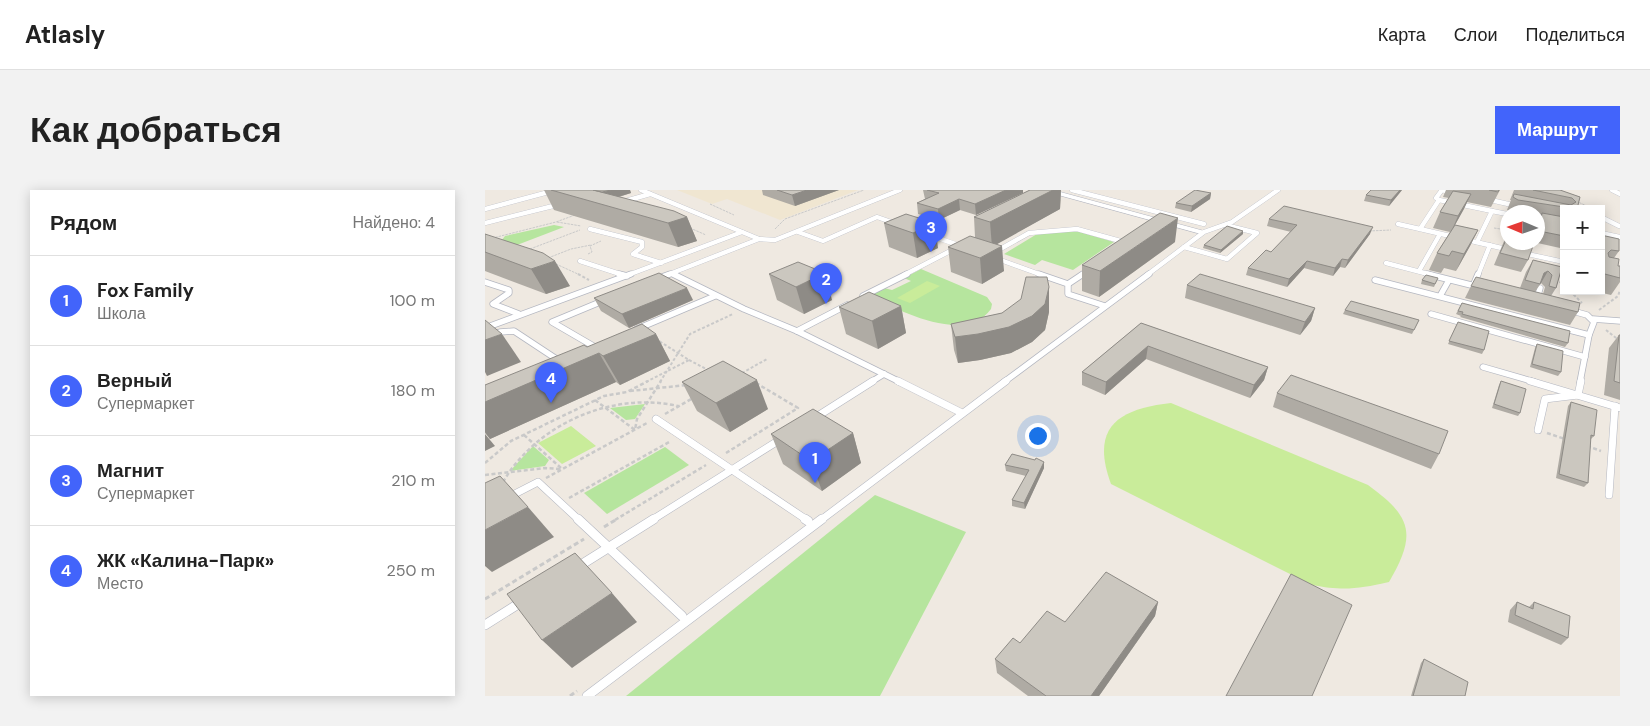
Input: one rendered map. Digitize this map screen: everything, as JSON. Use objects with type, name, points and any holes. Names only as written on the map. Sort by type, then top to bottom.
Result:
[{"type":"street","points":[[1044,190],[1204,228]]},
{"type":"lane","points":[[485,209],[556,190]]},
{"type":"lane","points":[[641,190],[757,238],[775,240],[900,190]]},
{"type":"lane","points":[[1072,190],[1216,231],[1278,190]]},
{"type":"lane","points":[[1439,200],[1436,198],[1441,190],[1461,194]]},
{"type":"lane","points":[[1611,190],[1620,194]]},
{"type":"lane","points":[[619,203],[650,194]]},
{"type":"lane","points":[[1479,198],[1513,205]]},
{"type":"lane","points":[[1439,200],[1500,213]]},
{"type":"lane","points":[[1420,229],[1439,200]]},
{"type":"lane","points":[[485,223],[569,202]]},
{"type":"lane","points":[[1477,242],[1492,211]]},
{"type":"lane","points":[[798,232],[823,241],[877,218],[904,226]]},
{"type":"lane","points":[[1605,219],[1619,226]]},
{"type":"lane","points":[[1605,223],[1619,226]]},
{"type":"lane","points":[[1398,224],[1560,261]]},
{"type":"lane","points":[[1184,247],[1225,260],[1257,233],[1225,225]]},
{"type":"lane","points":[[587,696],[1184,247],[1204,228]]},
{"type":"lane","points":[[590,229],[643,242],[642,247],[633,254],[661,263]]},
{"type":"lane","points":[[1068,284],[989,256],[1029,233],[1077,229],[1124,242],[1124,246],[1116,251]]},
{"type":"lane","points":[[485,328],[742,232]]},
{"type":"lane","points":[[922,233],[968,248]]},
{"type":"lane","points":[[1419,271],[1440,234]]},
{"type":"lane","points":[[1605,234],[1620,237]]},
{"type":"lane","points":[[653,280],[757,238]]},
{"type":"lane","points":[[1473,286],[1490,245]]},
{"type":"lane","points":[[797,331],[961,246]]},
{"type":"lane","points":[[1541,271],[1547,250]]},
{"type":"lane","points":[[581,259],[627,276]]},
{"type":"lane","points":[[1386,263],[1482,288]]},
{"type":"lane","points":[[1068,284],[1092,268]]},
{"type":"lane","points":[[672,273],[715,296],[797,331],[962,413]]},
{"type":"lane","points":[[1375,280],[1389,286],[1440,296],[1589,335]]},
{"type":"lane","points":[[1440,296],[1449,280]]},
{"type":"lane","points":[[485,282],[509,290],[509,293],[493,304],[519,314]]},
{"type":"lane","points":[[1068,284],[1068,294],[1105,306]]},
{"type":"lane","points":[[1536,302],[1540,288]]},
{"type":"lane","points":[[630,332],[715,296]]},
{"type":"lane","points":[[595,347],[552,322],[607,299]]},
{"type":"lane","points":[[1527,300],[1545,304]]},
{"type":"lane","points":[[1561,308],[1620,321]]},
{"type":"lane","points":[[1431,314],[1585,357]]},
{"type":"lane","points":[[1578,395],[1589,335],[1594,322],[1593,316]]},
{"type":"lane","points":[[485,338],[499,332],[514,331],[561,362]]},
{"type":"lane","points":[[586,351],[603,344]]},
{"type":"lane","points":[[553,365],[570,358]]},
{"type":"lane","points":[[1483,367],[1617,407],[1609,495]]},
{"type":"lane","points":[[807,422],[884,374]]},
{"type":"lane","points":[[1538,430],[1545,398],[1578,395]]},
{"type":"lane","points":[[656,419],[808,521]]},
{"type":"lane","points":[[568,573],[791,433]]},
{"type":"lane","points":[[500,502],[538,482],[682,616]]},
{"type":"lane","points":[[485,625],[527,599]]},
{"type":"path","points":[[757,238],[776,229],[785,219],[864,190]]},
{"type":"path","points":[[1577,201],[1585,205]]},
{"type":"path","points":[[710,204],[734,215]]},
{"type":"path","points":[[486,239],[556,222],[577,214]]},
{"type":"path","points":[[531,249],[587,227],[556,222]]},
{"type":"path","points":[[683,226],[719,241]]},
{"type":"path","points":[[1485,226],[1500,229]]},
{"type":"path","points":[[1361,229],[1371,231],[1390,230]]},
{"type":"path","points":[[598,287],[579,274],[543,260],[615,235]]},
{"type":"path","points":[[486,239],[495,242]]},
{"type":"path","points":[[581,259],[592,252],[592,244]]},
{"type":"path","points":[[561,266],[569,262]]},
{"type":"path","points":[[1541,271],[1560,281]]},
{"type":"path","points":[[1593,316],[1618,296],[1620,290]]},
{"type":"path","points":[[595,400],[635,430],[637,419],[690,334],[744,309]]},
{"type":"path","points":[[698,326],[702,328]]},
{"type":"path","points":[[627,392],[689,360],[639,328]]},
{"type":"path","points":[[735,376],[767,359]]},
{"type":"path","points":[[485,599],[798,408],[751,381]]},
{"type":"path","points":[[485,463],[511,441],[604,396],[657,387],[688,385]]},
{"type":"path","points":[[500,502],[501,487],[507,473],[518,458],[534,444],[558,428],[605,408],[627,402],[666,403],[679,406]]},
{"type":"path","points":[[1538,430],[1566,439]]},
{"type":"path","points":[[485,475],[545,468],[563,469],[524,435]]},
{"type":"path","points":[[561,503],[681,435]]},
{"type":"path","points":[[1584,446],[1612,455]]},
{"type":"shaded area","points":[[677,190],[858,190],[780,220],[727,199],[712,204]]},
{"type":"green space","points":[[554,225],[564,227],[517,245],[502,240],[505,236]]},
{"type":"green space","points":[[1076,231],[1114,242],[1073,270],[1042,260],[1035,265],[1004,254],[1037,234]]},
{"type":"green space","points":[[921,269],[987,297],[992,304],[991,309],[979,320],[965,324],[948,325],[913,316],[868,296],[884,288],[892,290],[911,281],[904,278]]},
{"type":"green space","points":[[927,281],[940,286],[910,303],[897,298]]},
{"type":"green space","points":[[1171,403],[1368,485],[1383,496],[1401,517],[1406,539],[1404,551],[1389,582],[1351,588],[1312,585],[1111,484],[1105,464],[1104,448],[1107,435],[1113,424],[1123,416],[1136,410]]},
{"type":"green space","points":[[645,404],[635,419],[626,420],[610,408]]},
{"type":"green space","points":[[571,426],[596,446],[562,464],[538,443]]},
{"type":"green space","points":[[533,446],[549,460],[545,466],[510,471]]},
{"type":"green space","points":[[665,447],[689,465],[607,514],[584,493]]},
{"type":"green space","points":[[875,495],[966,532],[880,696],[626,696]]},
{"type":"building","points":[[551,190],[593,190],[674,211],[687,217],[668,223]]},
{"type":"building","points":[[593,190],[611,190],[602,192]]},
{"type":"building","points":[[777,190],[807,190],[792,195]]},
{"type":"building","points":[[927,190],[1006,190],[975,204],[959,199],[938,209],[917,203],[939,193]]},
{"type":"building","points":[[1030,190],[1053,190],[990,222],[974,217]]},
{"type":"building","points":[[1195,190],[1211,193],[1192,206],[1176,203]]},
{"type":"building","points":[[1371,190],[1400,190],[1391,200],[1366,195]]},
{"type":"building","points":[[1533,190],[1560,190],[1580,197],[1578,205],[1571,205],[1576,202],[1572,198]]},
{"type":"building","points":[[1453,191],[1471,194],[1458,216],[1440,212]]},
{"type":"building","points":[[1514,194],[1571,205],[1560,206],[1518,200],[1513,197]]},
{"type":"building","points":[[1284,206],[1373,227],[1348,260],[1342,259],[1335,268],[1307,261],[1289,279],[1248,268],[1266,250],[1271,252],[1297,225],[1269,219]]},
{"type":"building","points":[[1160,213],[1178,218],[1100,271],[1082,265]]},
{"type":"building","points":[[906,214],[935,223],[913,233],[884,223]]},
{"type":"building","points":[[1545,214],[1560,216],[1560,235],[1545,232]]},
{"type":"building","points":[[1455,225],[1478,230],[1464,254],[1452,251],[1449,256],[1437,253]]},
{"type":"building","points":[[1227,226],[1243,231],[1221,250],[1204,245]]},
{"type":"building","points":[[485,234],[543,253],[555,261],[531,269],[485,252]]},
{"type":"building","points":[[970,236],[1002,246],[980,258],[948,247]]},
{"type":"building","points":[[1605,236],[1619,239],[1619,251],[1611,250],[1608,253],[1609,257],[1619,259],[1620,278],[1605,274]]},
{"type":"building","points":[[1501,250],[1532,250],[1528,260],[1500,253]]},
{"type":"building","points":[[1533,260],[1560,267],[1556,288],[1549,286],[1552,275],[1548,271],[1544,273],[1540,284],[1525,280]]},
{"type":"building","points":[[798,262],[825,273],[796,287],[769,274]]},
{"type":"building","points":[[659,273],[687,288],[622,314],[594,298]]},
{"type":"building","points":[[1200,274],[1315,308],[1305,322],[1187,285]]},
{"type":"building","points":[[1426,275],[1438,278],[1435,284],[1422,280]]},
{"type":"building","points":[[1026,277],[1047,277],[1049,287],[1045,304],[1032,316],[1009,327],[955,337],[951,324],[1002,313],[1021,299]]},
{"type":"building","points":[[1476,277],[1580,303],[1578,312],[1471,286]]},
{"type":"building","points":[[869,292],[901,306],[872,321],[839,307]]},
{"type":"building","points":[[1351,301],[1419,320],[1414,330],[1345,310]]},
{"type":"building","points":[[1462,303],[1570,331],[1568,343],[1462,314],[1463,312],[1458,311]]},
{"type":"building","points":[[485,320],[502,334],[485,340]]},
{"type":"building","points":[[1458,322],[1489,331],[1484,350],[1449,341]]},
{"type":"building","points":[[1141,323],[1268,367],[1254,385],[1148,346],[1106,382],[1082,372]]},
{"type":"building","points":[[642,324],[656,334],[603,356],[599,353],[485,402],[485,385],[584,345],[587,347]]},
{"type":"building","points":[[1620,335],[1620,383],[1614,381]]},
{"type":"building","points":[[1537,344],[1563,351],[1561,372],[1532,364]]},
{"type":"building","points":[[723,361],[757,380],[716,403],[682,382]]},
{"type":"building","points":[[1291,375],[1448,431],[1439,454],[1277,393]]},
{"type":"building","points":[[1501,381],[1526,389],[1520,413],[1494,404]]},
{"type":"building","points":[[1571,402],[1597,410],[1594,436],[1591,435],[1588,483],[1559,474]]},
{"type":"building","points":[[813,409],[853,433],[811,461],[771,434]]},
{"type":"building","points":[[1012,454],[1035,460],[1036,458],[1044,462],[1024,503],[1012,500],[1029,470],[1005,465]]},
{"type":"building","points":[[500,476],[528,507],[485,530],[485,483]]},
{"type":"building","points":[[575,553],[612,593],[542,640],[507,594]]},
{"type":"building","points":[[1106,572],[1158,602],[1091,696],[1046,696],[995,659],[1013,638],[1020,643],[1047,611],[1065,622]]},
{"type":"building","points":[[1291,574],[1352,605],[1312,696],[1226,696]]},
{"type":"building","points":[[1517,602],[1533,609],[1534,602],[1570,616],[1568,638],[1515,615]]},
{"type":"building","points":[[1424,659],[1468,682],[1465,696],[1413,696]]},
{"type":"place","name":"Магнит","points":[[931,252]]},
{"type":"place","name":"Верный","points":[[826,304]]},
{"type":"place","name":"ЖК «Калина-Парк»","points":[[551,403]]},
{"type":"place","name":"Fox Family","points":[[815,483]]}]
